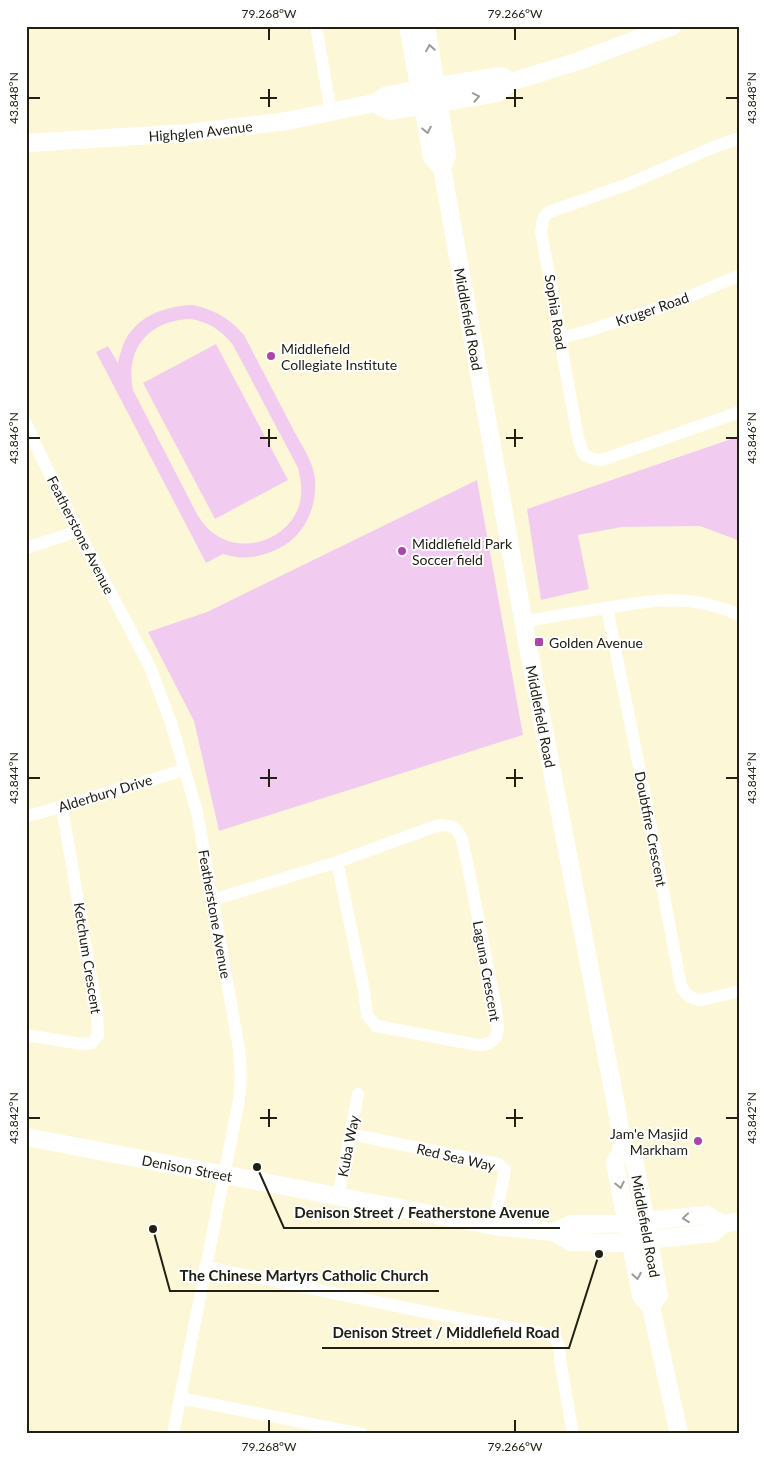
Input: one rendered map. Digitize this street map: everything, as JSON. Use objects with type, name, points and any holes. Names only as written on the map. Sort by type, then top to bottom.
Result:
[{"type":"main road","name":"Middlefield Road","points":[[408,26],[427,87]]},
{"type":"main road","name":"Middlefield Road","points":[[426,26],[427,87],[430,106],[447,155],[442,168],[523,622],[623,1148],[615,1163],[641,1296],[651,1307],[679,1434]]},
{"type":"main road","name":"Highglen Avenue","points":[[374,103],[389,111],[430,106],[497,93],[511,82],[579,61],[672,26]]},
{"type":"main road","name":"Highglen Avenue","points":[[26,143],[189,132],[287,121],[374,103],[385,96],[427,87],[501,76],[511,82]]},
{"type":"main road","name":"Denison Street","points":[[26,1137],[494,1226],[554,1232],[571,1242],[630,1241],[713,1233],[731,1222]]},
{"type":"main road","name":"Middlefield Road","points":[[623,1148],[634,1158],[646,1221],[659,1295],[651,1307]]},
{"type":"main road","name":"Denison Street","points":[[554,1232],[572,1224],[626,1223],[708,1215],[731,1222]]},
{"type":"street","points":[[316,26],[331,112]]},
{"type":"street","name":"Sophia Road","points":[[740,138],[714,147],[626,185],[555,209],[542,218],[541,232],[562,338],[563,356],[578,438],[584,453],[594,459],[602,460],[740,412]]},
{"type":"street","name":"Kruger Road","points":[[562,338],[677,302],[740,275]]},
{"type":"street","name":"Featherstone Avenue","points":[[26,424],[77,529],[150,667],[174,731],[196,812],[239,1050],[241,1078],[239,1100],[172,1434]]},
{"type":"street","points":[[26,548],[77,529]]},
{"type":"street","points":[[523,622],[640,601],[694,600],[740,615]]},
{"type":"street","name":"Doubtfire Crescent","points":[[607,608],[681,986],[688,997],[696,1000],[740,991]]},
{"type":"street","name":"Alderbury Drive","points":[[26,817],[184,770]]},
{"type":"street","name":"Ketchum Crescent","points":[[26,1035],[81,1044],[92,1042],[98,1035],[97,1012],[62,807]]},
{"type":"street","name":"Laguna Crescent","points":[[213,900],[338,862],[440,825],[453,827],[458,830],[465,852],[497,1022],[498,1033],[488,1045],[482,1046],[376,1026],[371,1021],[367,1015],[364,990],[338,862]]},
{"type":"street","name":"Kuba Way","points":[[338,1197],[358,1094]]},
{"type":"street","name":"Red Sea Way","points":[[350,1134],[498,1164],[505,1170],[494,1226]]},
{"type":"street","points":[[205,1267],[421,1311],[551,1335],[557,1340],[560,1348],[560,1360],[573,1434]]},
{"type":"street","points":[[180,1398],[362,1434]]},
{"type":"shaded area","points":[[193,305],[215,312],[227,319],[244,335],[312,465],[315,479],[314,498],[305,525],[285,545],[262,555],[239,557],[223,554],[206,563],[96,352],[108,346],[118,363],[123,345],[135,327],[152,314]],"holes":[[[190,319],[203,322],[214,328],[233,345],[298,468],[301,481],[298,509],[291,521],[270,538],[243,544],[229,541],[208,529],[198,516],[133,390],[131,375],[133,362],[136,350],[143,340],[162,325]]]},
{"type":"shaded area","points":[[216,344],[288,480],[215,519],[143,383]]},
{"type":"shaded area","points":[[740,436],[740,541],[700,526],[622,527],[578,535],[589,589],[541,600],[527,509]]},
{"type":"shaded area","points":[[477,480],[523,735],[219,831],[194,721],[148,632],[207,612]]},
{"type":"place","name":"Middlefield Collegiate Institute","points":[[271,356]]},
{"type":"place","name":"Middlefield Park Soccer field","points":[[402,551]]},
{"type":"place","name":"Golden Avenue","points":[[539,642]]},
{"type":"place","name":"Jam'e Masjid Markham","points":[[698,1141]]},
{"type":"place","name":"Denison Street / Featherstone Avenue","points":[[257,1167]]},
{"type":"place","name":"The Chinese Martyrs Catholic Church","points":[[153,1229]]},
{"type":"place","name":"Denison Street / Middlefield Road","points":[[599,1254]]}]
